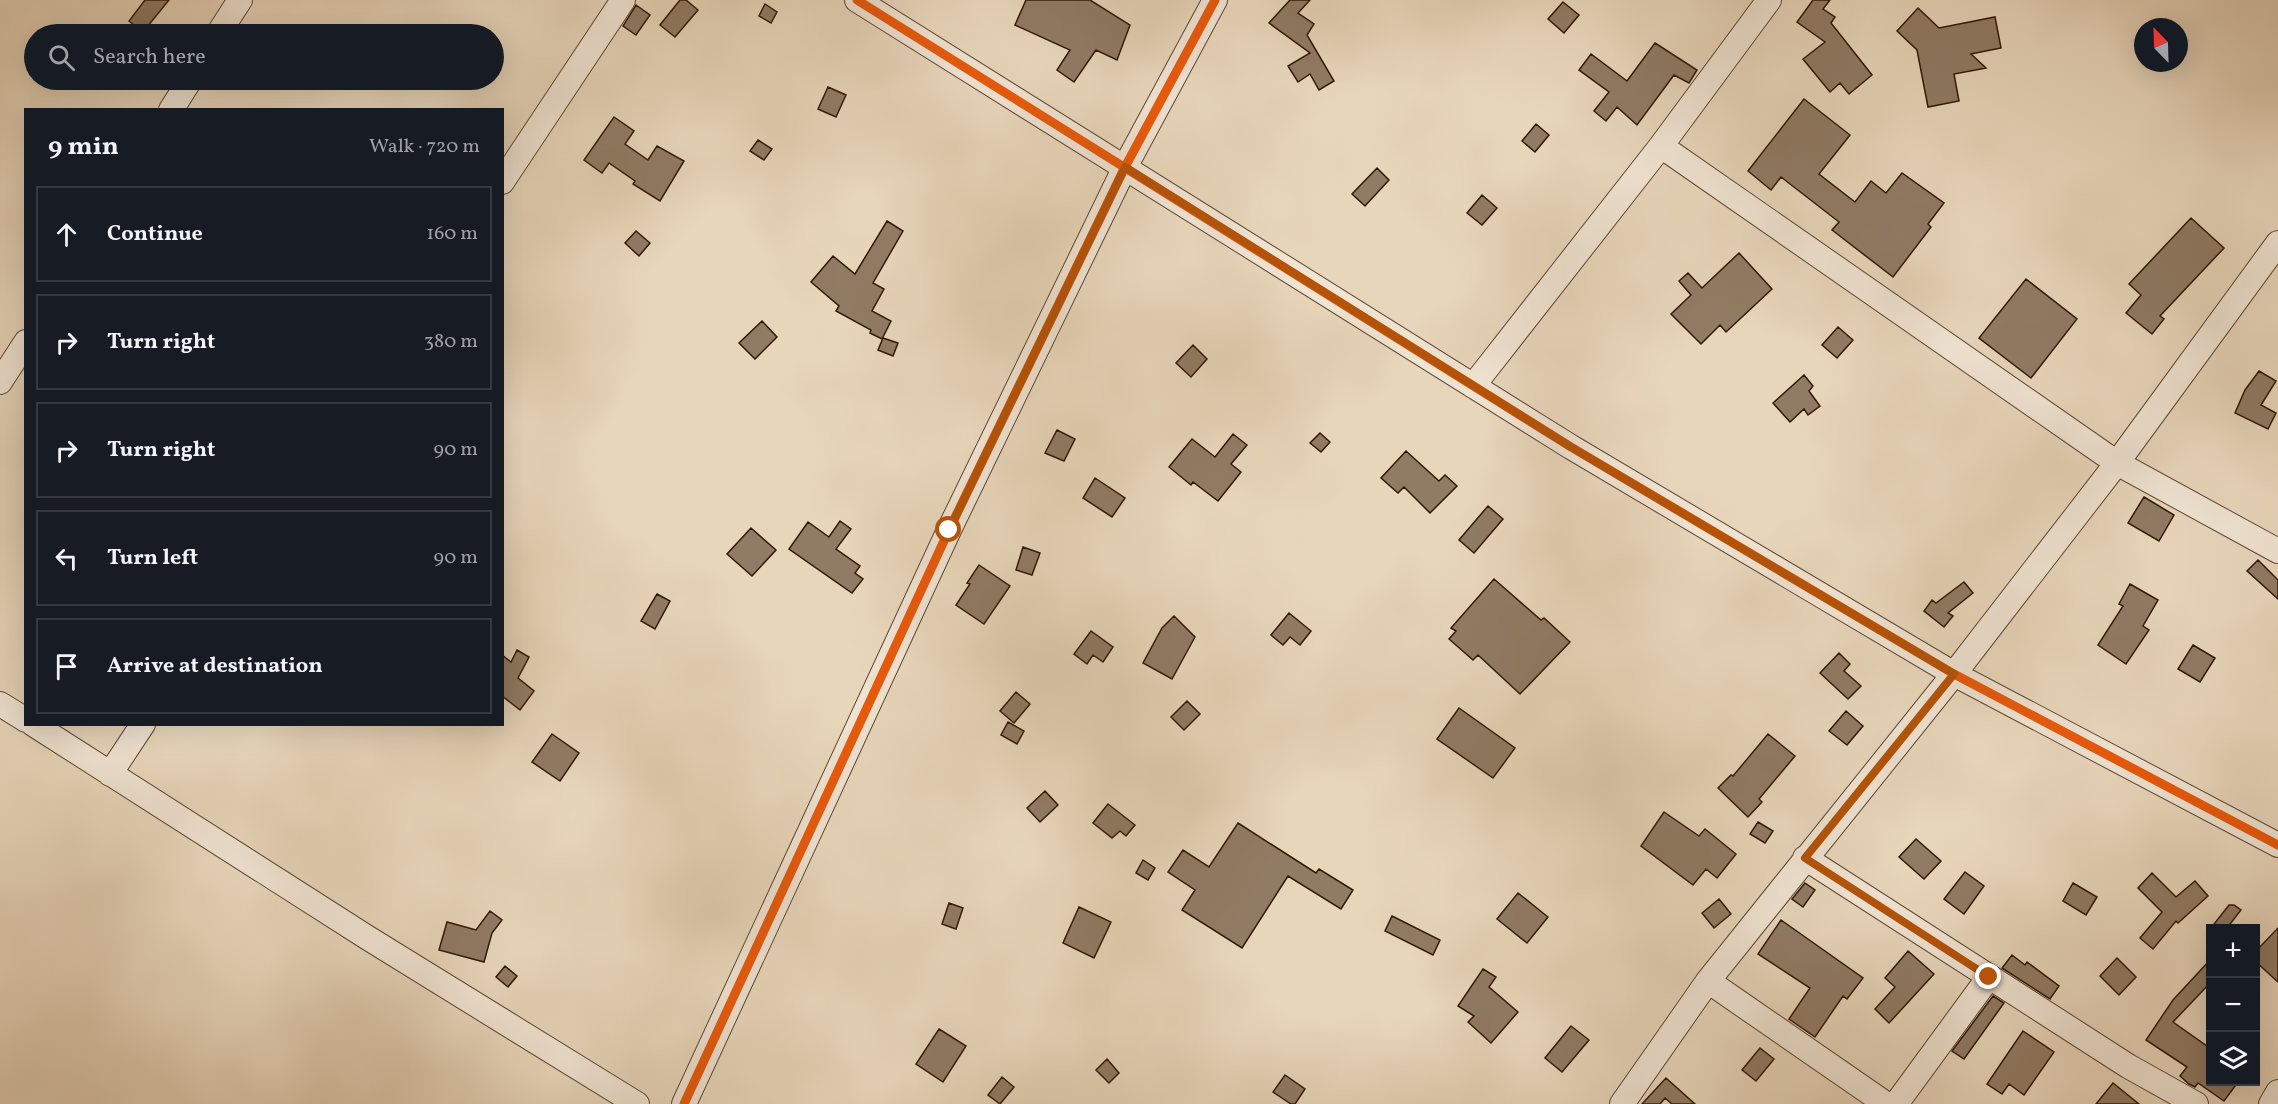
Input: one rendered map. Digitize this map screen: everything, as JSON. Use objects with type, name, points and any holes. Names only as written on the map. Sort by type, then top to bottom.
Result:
[{"type":"street","points":[[224,24],[240,0]]},
{"type":"street","points":[[504,179],[623,0]]},
{"type":"street","points":[[857,0],[1571,447],[1954,674],[2278,844]]},
{"type":"street","points":[[684,1104],[944,540],[1125,167],[1215,0]]},
{"type":"street","points":[[1473,386],[1661,146],[1769,0]]},
{"type":"street","points":[[172,108],[184,90]]},
{"type":"street","points":[[1661,146],[2117,464],[2278,551]]},
{"type":"street","points":[[1622,1104],[1708,981],[1954,674],[2117,464],[2278,243]]},
{"type":"street","points":[[0,382],[24,345]]},
{"type":"street","points":[[0,704],[24,719]]},
{"type":"street","points":[[36,726],[368,938],[637,1104]]},
{"type":"street","points":[[110,774],[142,726]]},
{"type":"street","points":[[1805,858],[2127,1066],[2196,1104]]},
{"type":"street","points":[[1896,1104],[1989,977]]},
{"type":"street","points":[[1708,981],[1886,1104]]},
{"type":"street","points":[[2271,1104],[2278,1092]]},
{"type":"building","points":[[145,0],[169,0],[150,24],[133,24],[129,21]]},
{"type":"building","points":[[680,0],[686,0],[698,10],[675,37],[660,25]]},
{"type":"building","points":[[1026,0],[1090,0],[1130,25],[1117,60],[1096,50],[1074,82],[1057,70],[1070,50],[1015,25]]},
{"type":"building","points":[[1290,0],[1310,0],[1298,13],[1314,24],[1307,35],[1334,81],[1319,90],[1310,74],[1298,82],[1288,66],[1310,53],[1269,23]]},
{"type":"building","points":[[1813,0],[1830,0],[1823,9],[1835,17],[1831,23],[1872,75],[1849,94],[1840,83],[1830,92],[1803,59],[1825,42],[1797,22]]},
{"type":"building","points":[[1563,2],[1579,15],[1564,33],[1548,19]]},
{"type":"building","points":[[765,4],[777,12],[771,23],[759,16]]},
{"type":"building","points":[[636,5],[650,15],[636,35],[623,26]]},
{"type":"building","points":[[1918,8],[1939,28],[1995,17],[2001,48],[1971,54],[1986,68],[1954,74],[1959,101],[1928,107],[1917,50],[1897,31]]},
{"type":"building","points":[[1655,43],[1697,70],[1689,83],[1674,75],[1637,125],[1617,107],[1606,121],[1594,111],[1609,92],[1579,70],[1591,54],[1627,81]]},
{"type":"building","points":[[828,87],[846,95],[836,117],[818,109]]},
{"type":"building","points":[[1804,99],[1850,135],[1819,174],[1855,202],[1871,181],[1886,193],[1902,173],[1944,203],[1928,224],[1931,227],[1893,277],[1832,230],[1839,222],[1781,177],[1771,190],[1748,171]]},
{"type":"building","points":[[614,117],[634,131],[625,144],[648,160],[657,146],[684,161],[660,201],[633,184],[635,181],[609,163],[602,173],[584,160]]},
{"type":"building","points":[[1536,124],[1549,135],[1535,152],[1522,141]]},
{"type":"building","points":[[758,140],[772,149],[764,160],[750,151]]},
{"type":"building","points":[[1377,168],[1389,180],[1365,206],[1352,194]]},
{"type":"building","points":[[1482,195],[1497,208],[1482,225],[1467,213]]},
{"type":"building","points":[[2191,218],[2224,248],[2160,316],[2164,319],[2152,334],[2126,313],[2141,295],[2129,284]]},
{"type":"building","points":[[887,221],[903,231],[873,283],[884,289],[872,311],[891,321],[882,339],[870,333],[871,330],[836,311],[839,306],[811,282],[833,256],[855,274]]},
{"type":"building","points":[[636,231],[650,243],[639,256],[625,243]]},
{"type":"building","points":[[1739,253],[1772,289],[1726,332],[1720,325],[1701,344],[1671,314],[1691,295],[1679,281],[1688,273],[1702,288]]},
{"type":"building","points":[[2026,279],[2077,319],[2031,378],[1979,338]]},
{"type":"building","points":[[762,321],[777,337],[755,359],[739,343]]},
{"type":"building","points":[[1838,327],[1853,340],[1837,358],[1822,345]]},
{"type":"building","points":[[883,338],[898,343],[893,356],[878,350]]},
{"type":"building","points":[[1193,345],[1207,359],[1191,377],[1176,363]]},
{"type":"building","points":[[2259,371],[2276,381],[2261,405],[2276,413],[2268,429],[2235,413],[2245,390]]},
{"type":"building","points":[[1804,375],[1813,386],[1809,391],[1820,406],[1808,415],[1804,409],[1790,422],[1773,403]]},
{"type":"building","points":[[1057,430],[1075,439],[1064,461],[1045,453]]},
{"type":"building","points":[[1320,433],[1330,442],[1321,452],[1310,443]]},
{"type":"building","points":[[1233,434],[1247,445],[1231,464],[1241,472],[1218,501],[1193,482],[1191,485],[1169,467],[1192,439],[1215,457]]},
{"type":"building","points":[[1406,451],[1439,481],[1445,475],[1457,486],[1430,513],[1404,487],[1398,493],[1381,478]]},
{"type":"building","points":[[1095,478],[1125,498],[1112,517],[1083,498]]},
{"type":"building","points":[[2144,497],[2174,515],[2159,541],[2128,523]]},
{"type":"building","points":[[1488,506],[1503,519],[1474,553],[1459,540]]},
{"type":"building","points":[[840,521],[851,529],[836,549],[860,566],[855,573],[863,579],[852,593],[789,549],[808,522],[829,537]]},
{"type":"building","points":[[751,528],[776,550],[752,576],[727,554]]},
{"type":"building","points":[[1023,547],[1040,553],[1032,575],[1016,570]]},
{"type":"building","points":[[2258,560],[2278,580],[2278,599],[2247,571]]},
{"type":"building","points":[[979,565],[1010,586],[984,624],[956,605]]},
{"type":"building","points":[[1494,579],[1541,620],[1544,618],[1570,642],[1520,694],[1478,655],[1473,660],[1449,639],[1456,631],[1451,628]]},
{"type":"building","points":[[1964,582],[1973,593],[1948,613],[1953,616],[1944,627],[1924,611],[1932,600],[1936,603]]},
{"type":"building","points":[[2130,584],[2158,600],[2143,626],[2149,630],[2126,664],[2098,645],[2123,606],[2119,604]]},
{"type":"building","points":[[657,594],[670,601],[655,629],[641,621]]},
{"type":"building","points":[[1289,613],[1311,631],[1300,645],[1290,637],[1283,645],[1271,635]]},
{"type":"building","points":[[1174,616],[1195,637],[1172,679],[1143,663],[1162,628]]},
{"type":"building","points":[[1091,631],[1113,647],[1103,662],[1093,655],[1087,664],[1074,654]]},
{"type":"building","points":[[2193,645],[2215,658],[2200,682],[2178,669]]},
{"type":"building","points":[[517,650],[529,657],[518,678],[534,691],[520,710],[504,698],[504,657],[511,662]]},
{"type":"building","points":[[1839,653],[1850,664],[1844,671],[1861,686],[1848,699],[1820,673]]},
{"type":"building","points":[[1016,692],[1030,704],[1014,723],[1000,711]]},
{"type":"building","points":[[1187,701],[1200,714],[1184,730],[1171,717]]},
{"type":"building","points":[[1459,708],[1515,748],[1493,778],[1437,739]]},
{"type":"building","points":[[1846,711],[1863,726],[1847,745],[1829,731]]},
{"type":"building","points":[[1008,722],[1024,731],[1017,744],[1001,735]]},
{"type":"building","points":[[552,734],[579,753],[560,781],[532,762]]},
{"type":"building","points":[[1768,734],[1795,756],[1759,799],[1762,802],[1748,817],[1718,788],[1731,775],[1733,776]]},
{"type":"building","points":[[1045,791],[1058,805],[1040,822],[1027,808]]},
{"type":"building","points":[[1108,804],[1135,825],[1126,836],[1120,831],[1112,838],[1093,823]]},
{"type":"building","points":[[1664,812],[1699,836],[1705,829],[1736,854],[1717,878],[1706,869],[1693,885],[1641,846]]},
{"type":"building","points":[[1758,822],[1773,831],[1765,843],[1750,834]]},
{"type":"building","points":[[1238,823],[1316,873],[1319,869],[1353,890],[1341,909],[1288,876],[1242,948],[1182,910],[1195,890],[1168,872],[1183,850],[1209,867]]},
{"type":"building","points":[[1916,839],[1941,861],[1924,879],[1899,857]]},
{"type":"building","points":[[1143,860],[1155,868],[1148,880],[1136,873]]},
{"type":"building","points":[[1965,872],[1984,886],[1964,914],[1944,899]]},
{"type":"building","points":[[2152,873],[2176,897],[2195,881],[2208,896],[2178,923],[2176,921],[2153,949],[2140,938],[2162,912],[2138,888]]},
{"type":"building","points":[[1805,883],[1815,890],[1803,907],[1792,899]]},
{"type":"building","points":[[2073,883],[2097,897],[2086,915],[2063,901]]},
{"type":"building","points":[[1518,893],[1548,917],[1527,943],[1497,919]]},
{"type":"building","points":[[1719,899],[1731,914],[1714,928],[1702,913]]},
{"type":"building","points":[[949,903],[963,908],[956,929],[942,924]]},
{"type":"building","points":[[2229,905],[2234,905],[2241,910],[2230,924],[2214,924]]},
{"type":"building","points":[[1079,907],[1111,922],[1094,958],[1063,943]]},
{"type":"building","points":[[490,911],[502,920],[492,933],[484,962],[439,950],[447,922],[476,930]]},
{"type":"building","points":[[1392,916],[1440,940],[1433,955],[1385,931]]},
{"type":"building","points":[[1781,920],[1863,978],[1847,999],[1843,996],[1815,1037],[1789,1019],[1810,988],[1758,954]]},
{"type":"building","points":[[2278,928],[2278,982],[2260,966],[2260,947]]},
{"type":"building","points":[[1908,951],[1934,974],[1889,1023],[1875,1009],[1895,987],[1885,978]]},
{"type":"building","points":[[2012,955],[2025,965],[2027,962],[2059,986],[2050,999],[2002,968]]},
{"type":"building","points":[[2117,958],[2136,977],[2119,995],[2100,976]]},
{"type":"building","points":[[2206,964],[2206,987],[2173,1022],[2206,1045],[2206,1086],[2235,1086],[2224,1101],[2198,1083],[2195,1087],[2189,1084],[2180,1076],[2187,1067],[2146,1040],[2173,1000]]},
{"type":"building","points":[[505,966],[517,976],[508,987],[496,977]]},
{"type":"building","points":[[1483,969],[1496,977],[1489,987],[1518,1012],[1491,1043],[1468,1022],[1474,1016],[1458,1006]]},
{"type":"building","points":[[1993,996],[2004,1003],[1964,1059],[1952,1051]]},
{"type":"building","points":[[1571,1026],[1589,1040],[1562,1072],[1545,1058]]},
{"type":"building","points":[[939,1029],[966,1046],[943,1082],[916,1064]]},
{"type":"building","points":[[2023,1031],[2054,1052],[2024,1095],[2009,1084],[2002,1094],[1987,1084]]},
{"type":"building","points":[[1760,1048],[1774,1059],[1756,1081],[1742,1070]]},
{"type":"building","points":[[1107,1059],[1119,1073],[1109,1083],[1096,1070]]},
{"type":"building","points":[[1285,1075],[1305,1089],[1295,1104],[1291,1104],[1273,1092]]},
{"type":"building","points":[[1002,1077],[1014,1087],[1000,1104],[988,1095]]},
{"type":"building","points":[[1666,1078],[1695,1104],[1672,1104],[1665,1098],[1660,1104],[1642,1104]]},
{"type":"building","points":[[2113,1083],[2139,1104],[2096,1104]]},
{"type":"cycle path","points":[[857,0],[1571,447],[1954,674],[2278,845]]},
{"type":"cycle path","points":[[684,1104],[949,530],[1125,167],[1215,0]]},
{"type":"route","points":[[949,530],[1125,167],[1571,447],[1954,674],[1805,858],[1989,977]]}]
